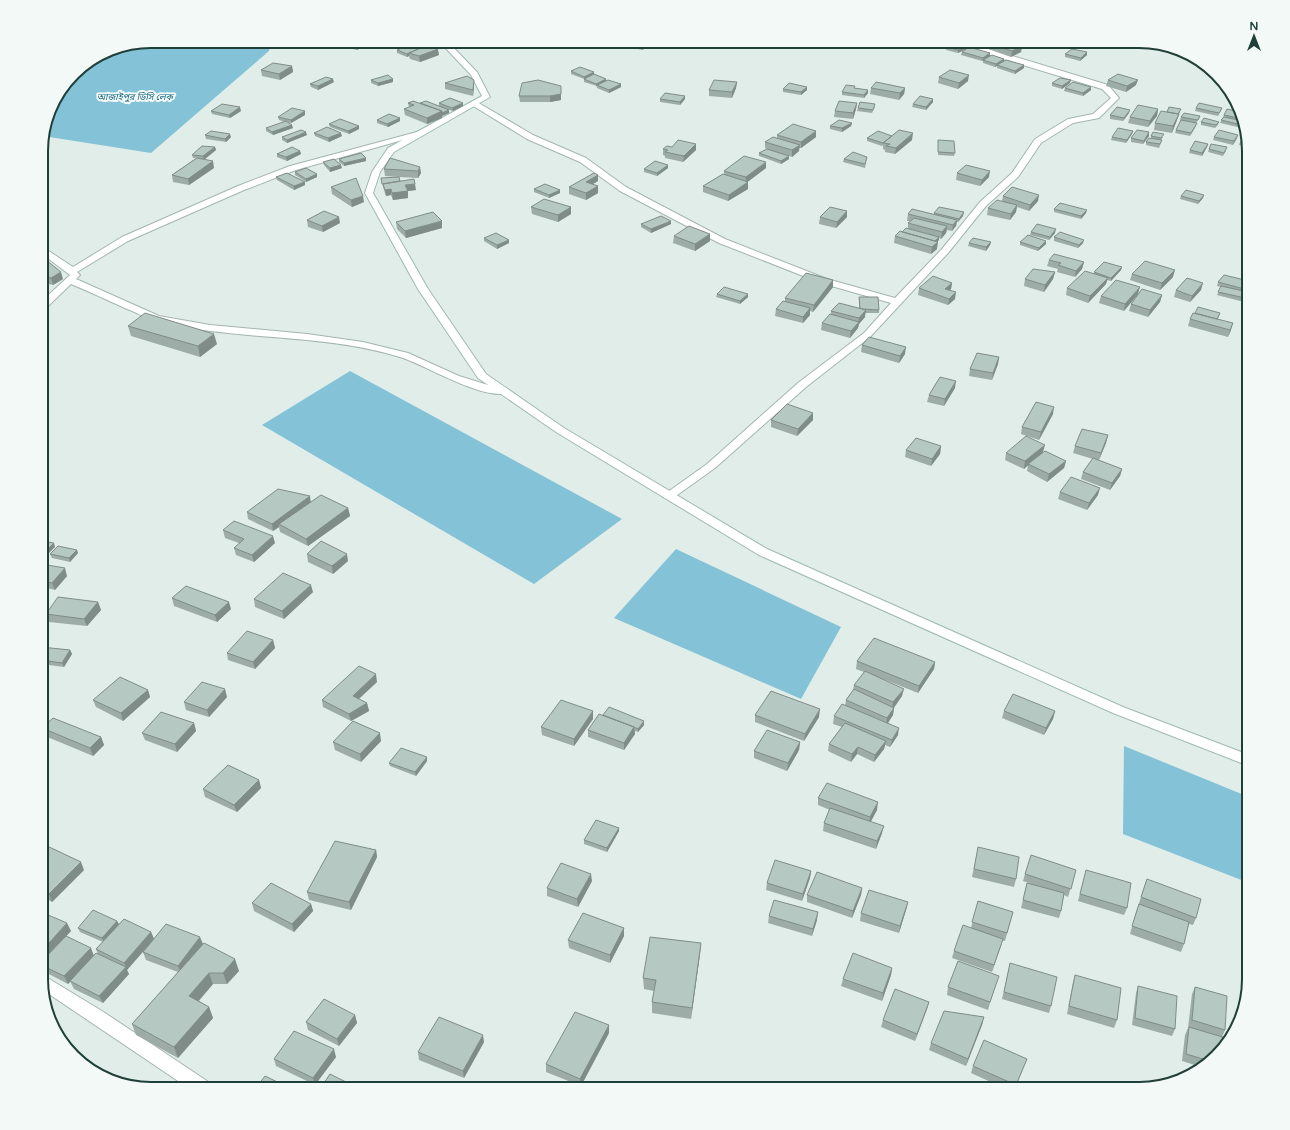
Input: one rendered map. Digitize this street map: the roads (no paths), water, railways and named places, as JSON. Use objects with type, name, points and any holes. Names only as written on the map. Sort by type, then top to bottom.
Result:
[{"type":"street","points":[[450,48],[474,74],[486,97],[391,150],[376,172],[369,192],[423,289],[482,376],[560,430],[763,552],[1118,710],[1242,758]]},
{"type":"street","points":[[669,496],[711,466],[802,385],[867,335],[945,251],[983,204],[1016,175],[1038,141],[1062,125],[1071,121],[1096,116],[1115,98],[1105,87],[1098,84],[976,48]]},
{"type":"street","points":[[474,104],[530,137],[583,160],[623,189],[722,241],[824,281],[897,302]]},
{"type":"street","points":[[48,301],[71,276],[125,239],[241,188],[293,168],[420,134]]},
{"type":"street","points":[[48,253],[71,276],[156,318],[210,328],[307,336],[363,345],[404,355],[455,378],[486,388],[504,391]]},
{"type":"street","points":[[48,986],[194,1082]]},
{"type":"water","name":"আজাইপুর ডিসি লেক","points":[[145,48],[270,48],[269,51],[151,153],[49,137],[56,112],[62,100],[69,88],[88,69],[118,53]]},
{"type":"water","points":[[350,371],[622,519],[534,584],[262,425]]},
{"type":"water","points":[[676,549],[841,627],[801,699],[614,618]]},
{"type":"water","points":[[1124,746],[1242,794],[1242,880],[1123,834]]}]
